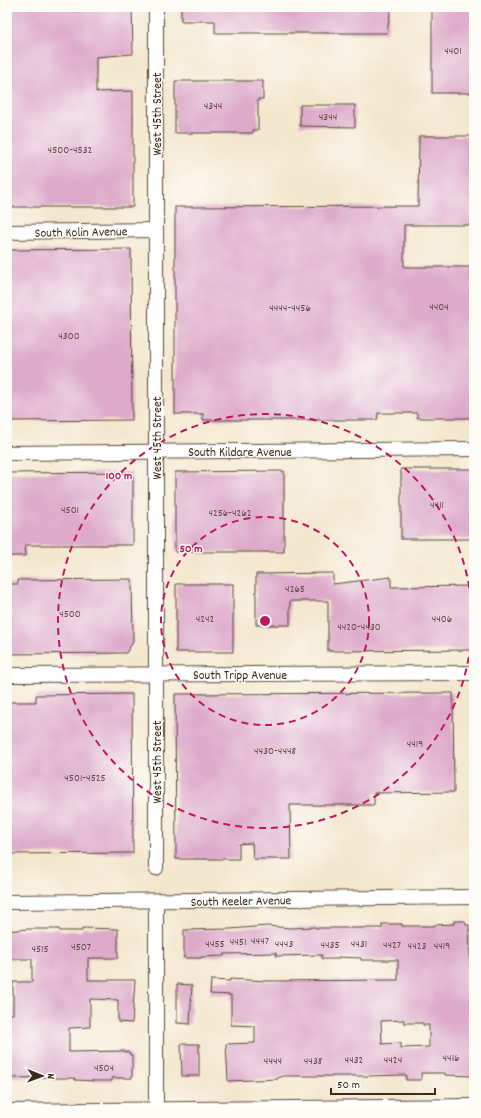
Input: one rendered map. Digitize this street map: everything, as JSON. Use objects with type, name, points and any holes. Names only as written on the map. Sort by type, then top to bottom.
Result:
[{"type":"street","name":"West 45th Street","points":[[156,7],[156,868]]},
{"type":"street","name":"South Kolin Avenue","points":[[7,232],[156,230]]},
{"type":"street","name":"South Kildare Avenue","points":[[7,453],[474,449]]},
{"type":"street","name":"South Tripp Avenue","points":[[7,675],[474,672]]},
{"type":"street","name":"South Keeler Avenue","points":[[7,902],[474,897]]},
{"type":"street","points":[[156,901],[156,1110]]},
{"type":"street","points":[[7,1111],[474,1106]]},
{"type":"building","points":[[7,7],[132,7],[133,54],[96,57],[96,92],[133,91],[133,207],[7,207]]},
{"type":"building","points":[[181,7],[391,7],[387,33],[215,33],[215,21],[181,21]]},
{"type":"building","points":[[432,7],[474,7],[474,93],[432,93]]},
{"type":"building","points":[[175,81],[263,81],[263,99],[258,99],[258,130],[253,130],[253,133],[175,133]]},
{"type":"building","points":[[300,105],[355,105],[355,127],[300,126]]},
{"type":"building","points":[[419,136],[474,136],[474,225],[404,225],[404,267],[474,267],[474,418],[417,418],[417,413],[378,413],[377,420],[203,420],[203,414],[175,414],[175,207],[418,206]]},
{"type":"building","points":[[131,249],[132,420],[7,421],[7,250]]},
{"type":"building","points":[[401,469],[474,469],[474,539],[401,539]]},
{"type":"building","points":[[284,471],[284,552],[175,552],[175,472]]},
{"type":"building","points":[[133,472],[133,545],[25,545],[26,556],[7,556],[7,473]]},
{"type":"building","points":[[333,573],[333,584],[391,577],[391,587],[474,586],[474,650],[328,651],[328,601],[290,601],[290,625],[256,625],[256,574]]},
{"type":"building","points":[[132,579],[133,642],[126,653],[7,654],[7,584],[18,584],[18,580]]},
{"type":"building","points":[[176,584],[233,584],[233,652],[176,652]]},
{"type":"building","points":[[453,693],[454,792],[374,793],[374,805],[290,805],[291,859],[253,859],[252,843],[239,844],[239,859],[176,859],[175,694]]},
{"type":"building","points":[[132,694],[133,853],[7,854],[7,702],[36,702],[36,695]]},
{"type":"building","points":[[454,921],[465,921],[466,925],[469,925],[471,979],[474,979],[474,1076],[445,1075],[445,1073],[421,1073],[421,1080],[406,1080],[406,1075],[282,1076],[278,1077],[278,1079],[228,1081],[226,1044],[255,1043],[255,1026],[231,1025],[231,995],[210,994],[211,980],[398,980],[398,960],[361,960],[361,958],[338,957],[338,959],[322,959],[322,955],[276,956],[276,953],[224,954],[224,956],[184,958],[184,930],[230,929],[267,926],[290,928],[382,928],[382,924],[402,924],[402,926],[434,926],[454,924]],"holes":[[[404,1020],[404,1023],[423,1023],[423,1025],[429,1025],[429,1047],[401,1048],[401,1043],[382,1044],[381,1021]]]},
{"type":"building","points":[[82,928],[118,929],[118,958],[88,958],[88,980],[135,980],[132,1023],[118,1022],[118,1000],[90,999],[90,1027],[69,1028],[69,1052],[129,1052],[130,1055],[132,1055],[132,1078],[112,1078],[112,1081],[97,1081],[75,1080],[75,1078],[7,1077],[7,1014],[13,1014],[13,982],[32,982],[32,959],[7,959],[7,931],[59,929],[60,931],[82,931]]},
{"type":"building","points":[[177,984],[192,985],[190,1024],[177,1023]]},
{"type":"building","points":[[181,1044],[199,1044],[199,1076],[182,1076]]}]
